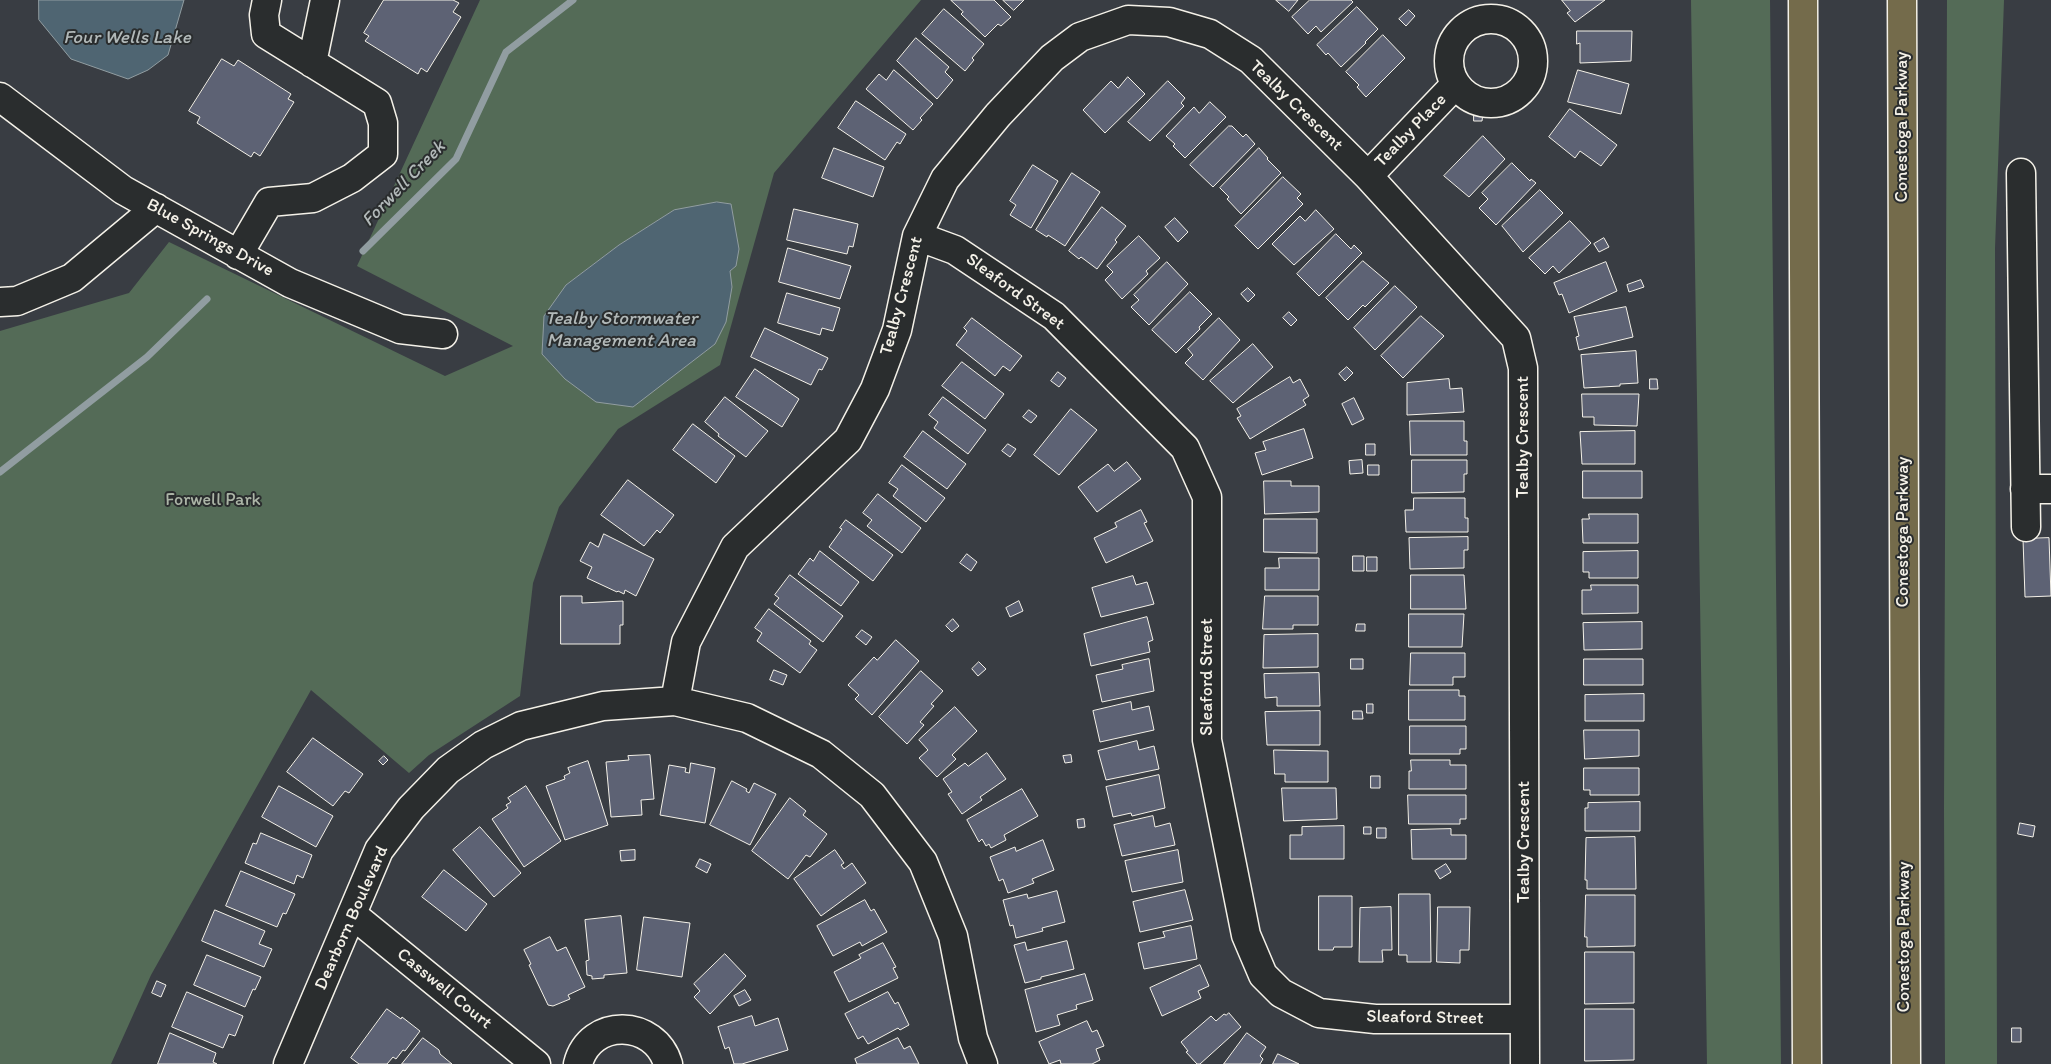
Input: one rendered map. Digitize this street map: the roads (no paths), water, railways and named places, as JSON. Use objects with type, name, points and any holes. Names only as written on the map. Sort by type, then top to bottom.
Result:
[{"type":"highway","points":[[1803,0],[1807,1064]]},
{"type":"highway","name":"Conestoga Parkway","points":[[1903,5],[1906,1064]]},
{"type":"street","points":[[238,255],[269,202],[313,198],[352,178],[383,154],[383,123],[377,103],[266,34],[264,16],[268,0]]},
{"type":"street","points":[[312,63],[325,0]]},
{"type":"street","name":"Tealby Crescent","points":[[675,701],[686,642],[734,546],[848,440],[875,389],[897,330],[917,236],[945,179],[998,115],[1052,58],[1080,36],[1128,20],[1169,22],[1210,34],[1251,60],[1368,176],[1516,338],[1523,368],[1525,1064]]},
{"type":"street","name":"Tealby Place","points":[[1368,176],[1455,85]]},
{"type":"street","name":"Blue Springs Drive","points":[[0,97],[123,190],[290,283],[400,329],[442,334]]},
{"type":"street","points":[[2021,173],[2038,489],[2026,526]]},
{"type":"street","points":[[0,302],[18,301],[72,278],[156,208]]},
{"type":"street","name":"Sleaford Street","points":[[917,236],[955,250],[1054,316],[1185,448],[1207,497],[1207,740],[1246,935],[1263,975],[1281,993],[1319,1013],[1375,1019],[1524,1018]]},
{"type":"street","name":"Dearborn Boulevard","points":[[288,1064],[353,915],[379,850],[411,808],[448,770],[482,745],[521,726],[603,706],[675,701],[747,718],[821,754],[872,795],[924,862],[953,936],[973,1038],[983,1064]]},
{"type":"street","name":"Casswell Court","points":[[353,915],[536,1064]]},
{"type":"street","points":[[578,1064],[580,1056],[591,1042],[605,1032],[622,1029],[639,1031],[654,1040],[665,1054],[668,1064]]},
{"type":"water","name":"Four Wells Lake","points":[[39,0],[184,0],[168,55],[148,70],[128,79],[71,59],[39,20]]},
{"type":"water","name":"Tealby Stormwater Management Area","points":[[717,202],[731,204],[739,249],[736,266],[730,271],[732,287],[726,322],[715,344],[633,407],[596,402],[565,379],[542,354],[544,316],[566,285],[619,245],[674,210]]},
{"type":"waterway","name":"Forwell Creek","points":[[363,251],[456,159],[506,52],[573,0]]},
{"type":"waterway","name":"Forwell Creek","points":[[0,472],[147,357],[207,299]]},
{"type":"park label","name":"Forwell Park","points":[[213,500]]}]
